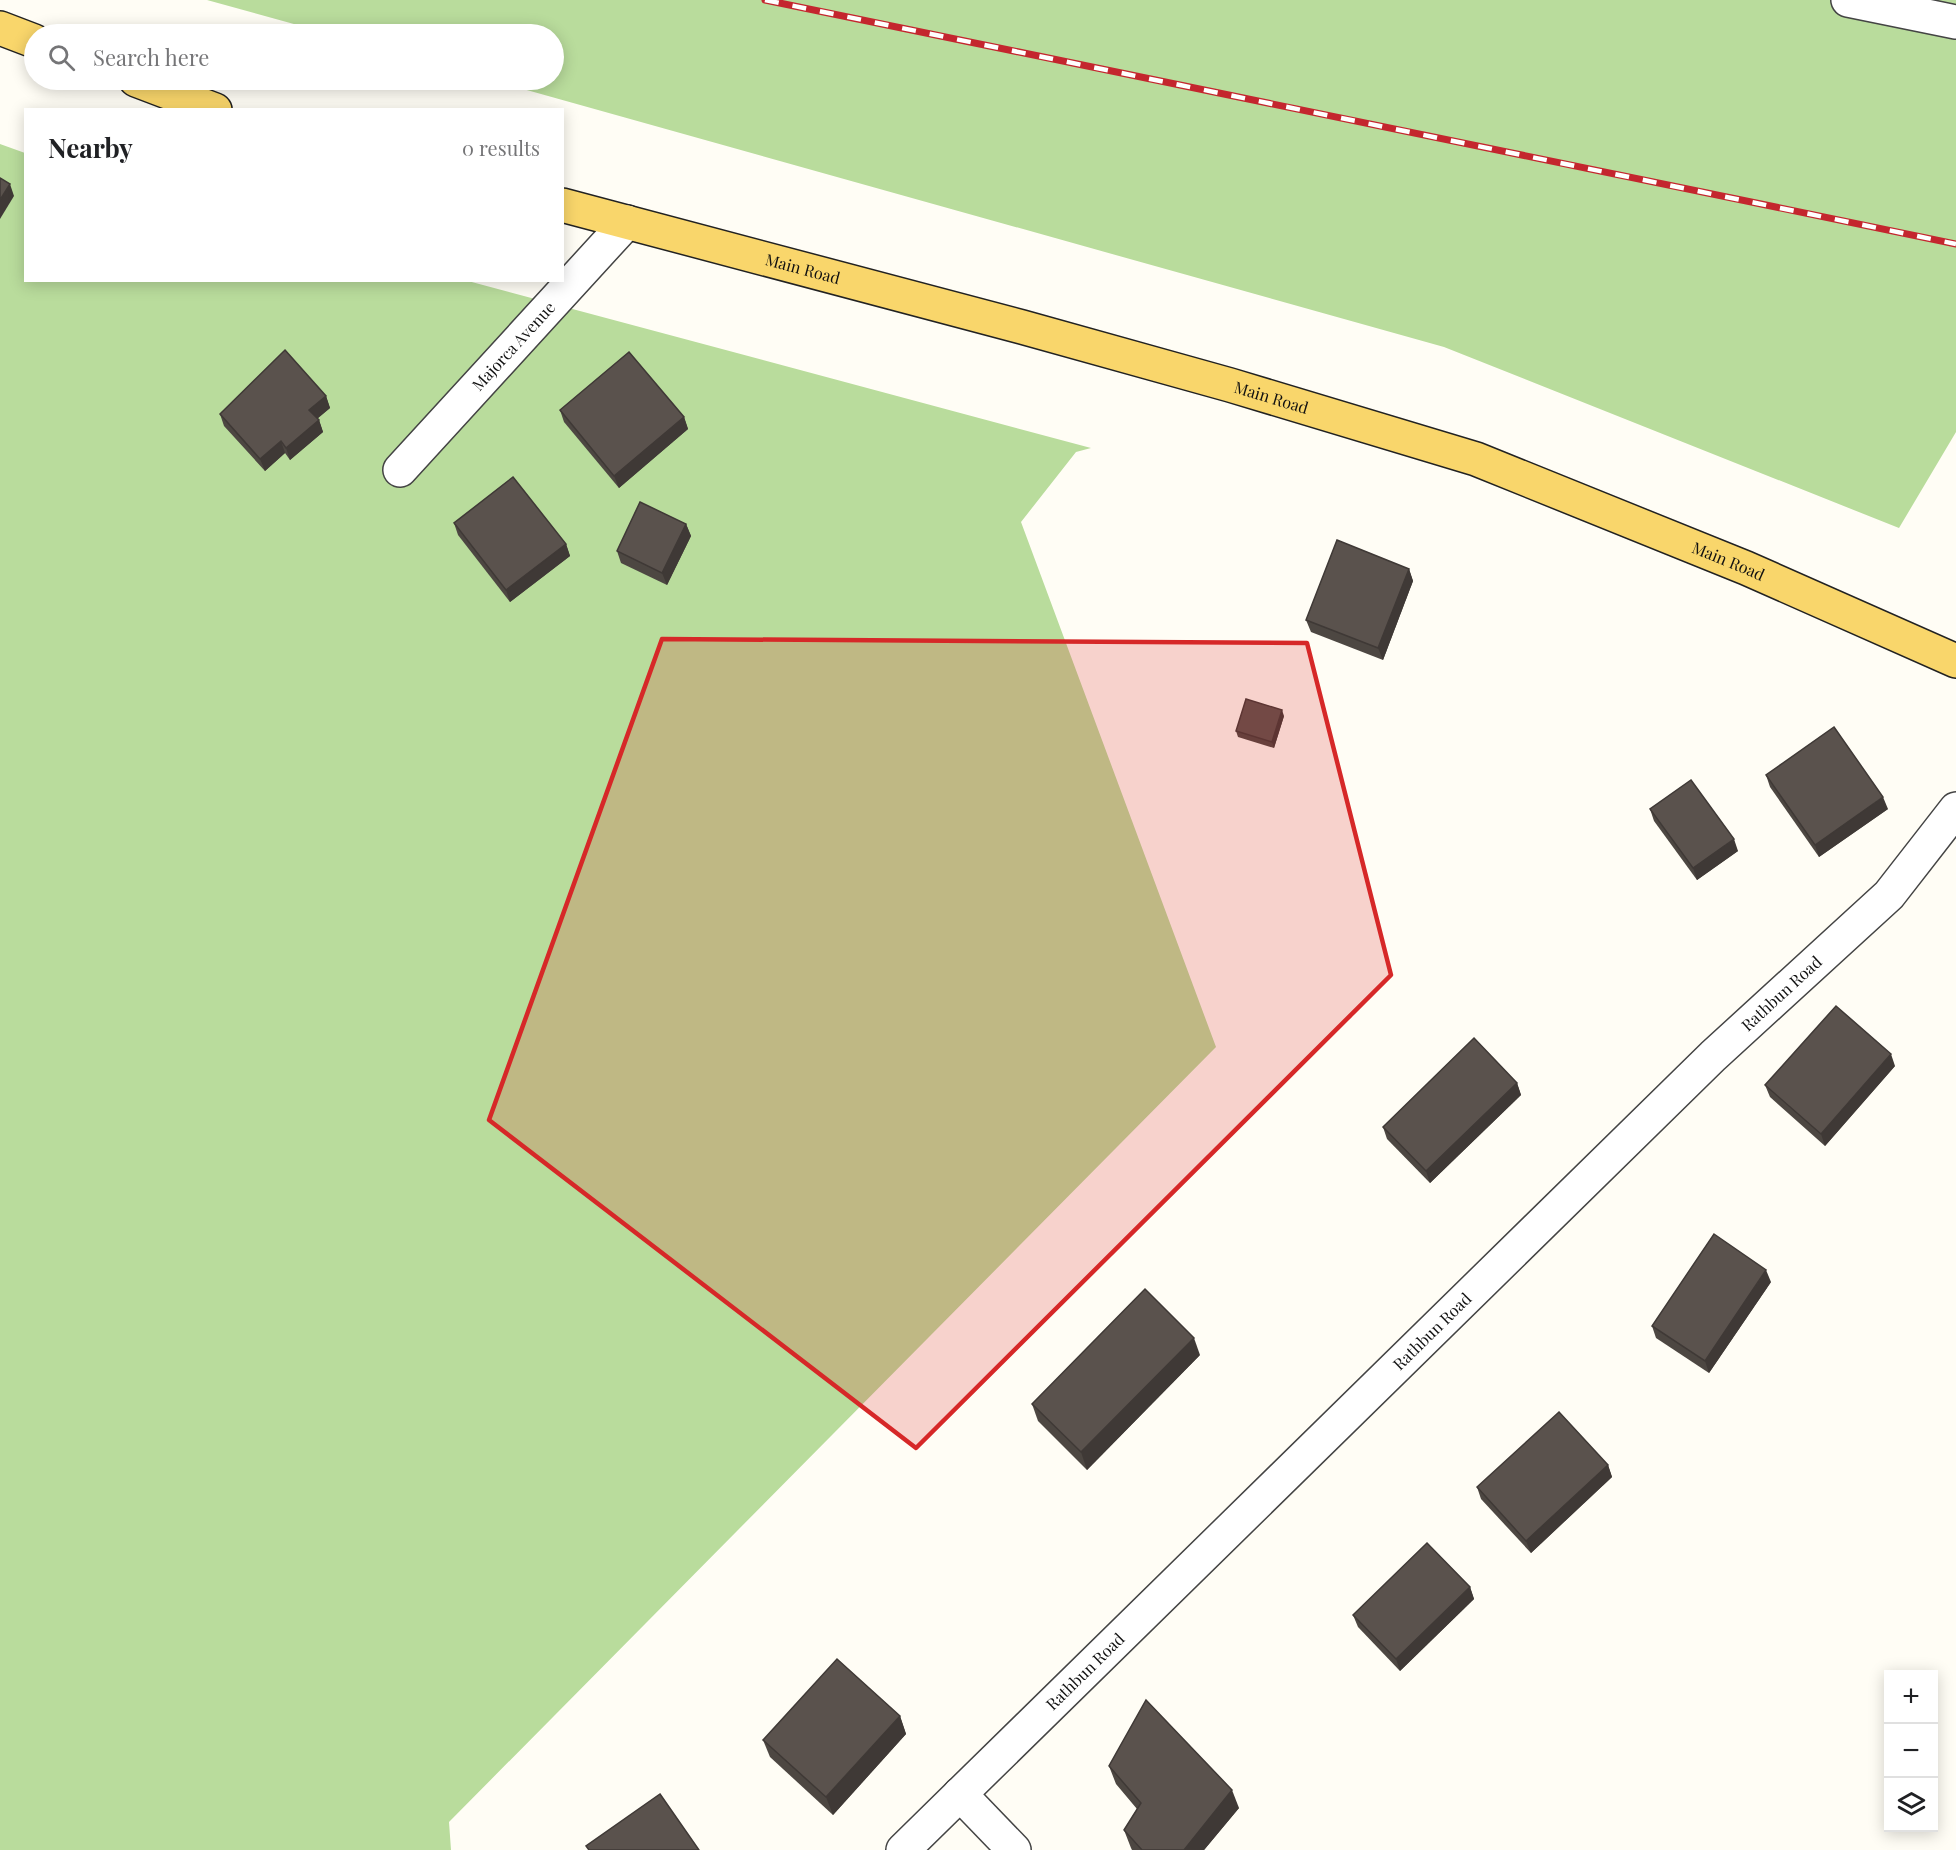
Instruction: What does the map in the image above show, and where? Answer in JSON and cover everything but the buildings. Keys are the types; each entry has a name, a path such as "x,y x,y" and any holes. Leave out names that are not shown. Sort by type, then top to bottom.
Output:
{"main road":[{"path":"0,28 24,37"},
{"path":"162,90 210,108"},
{"name":"Main Road","path":"564,206 1230,385 1476,459 1746,568 1956,661"}],"street":[{"path":"1848,0 1956,22"},
{"name":"Majorca Avenue","path":"400,470 627,222"},
{"name":"Rathbun Road","path":"903,1850 1713,1056 1889,895 1956,809"},
{"path":"960,1794 1014,1850"}],"highlighted area":[{"path":"662,639 1307,643 1391,975 916,1448 489,1120"}],"green space":[{"path":"207,0 1956,0 1956,432 1899,528 1444,347 527,90 564,90 564,24 294,24"},
{"path":"0,144 24,153 24,282 472,282 1091,448 1076,452 1021,522 1216,1047 449,1822 451,1850 0,1850"}],"railway":[{"path":"765,0 1956,244"}]}
